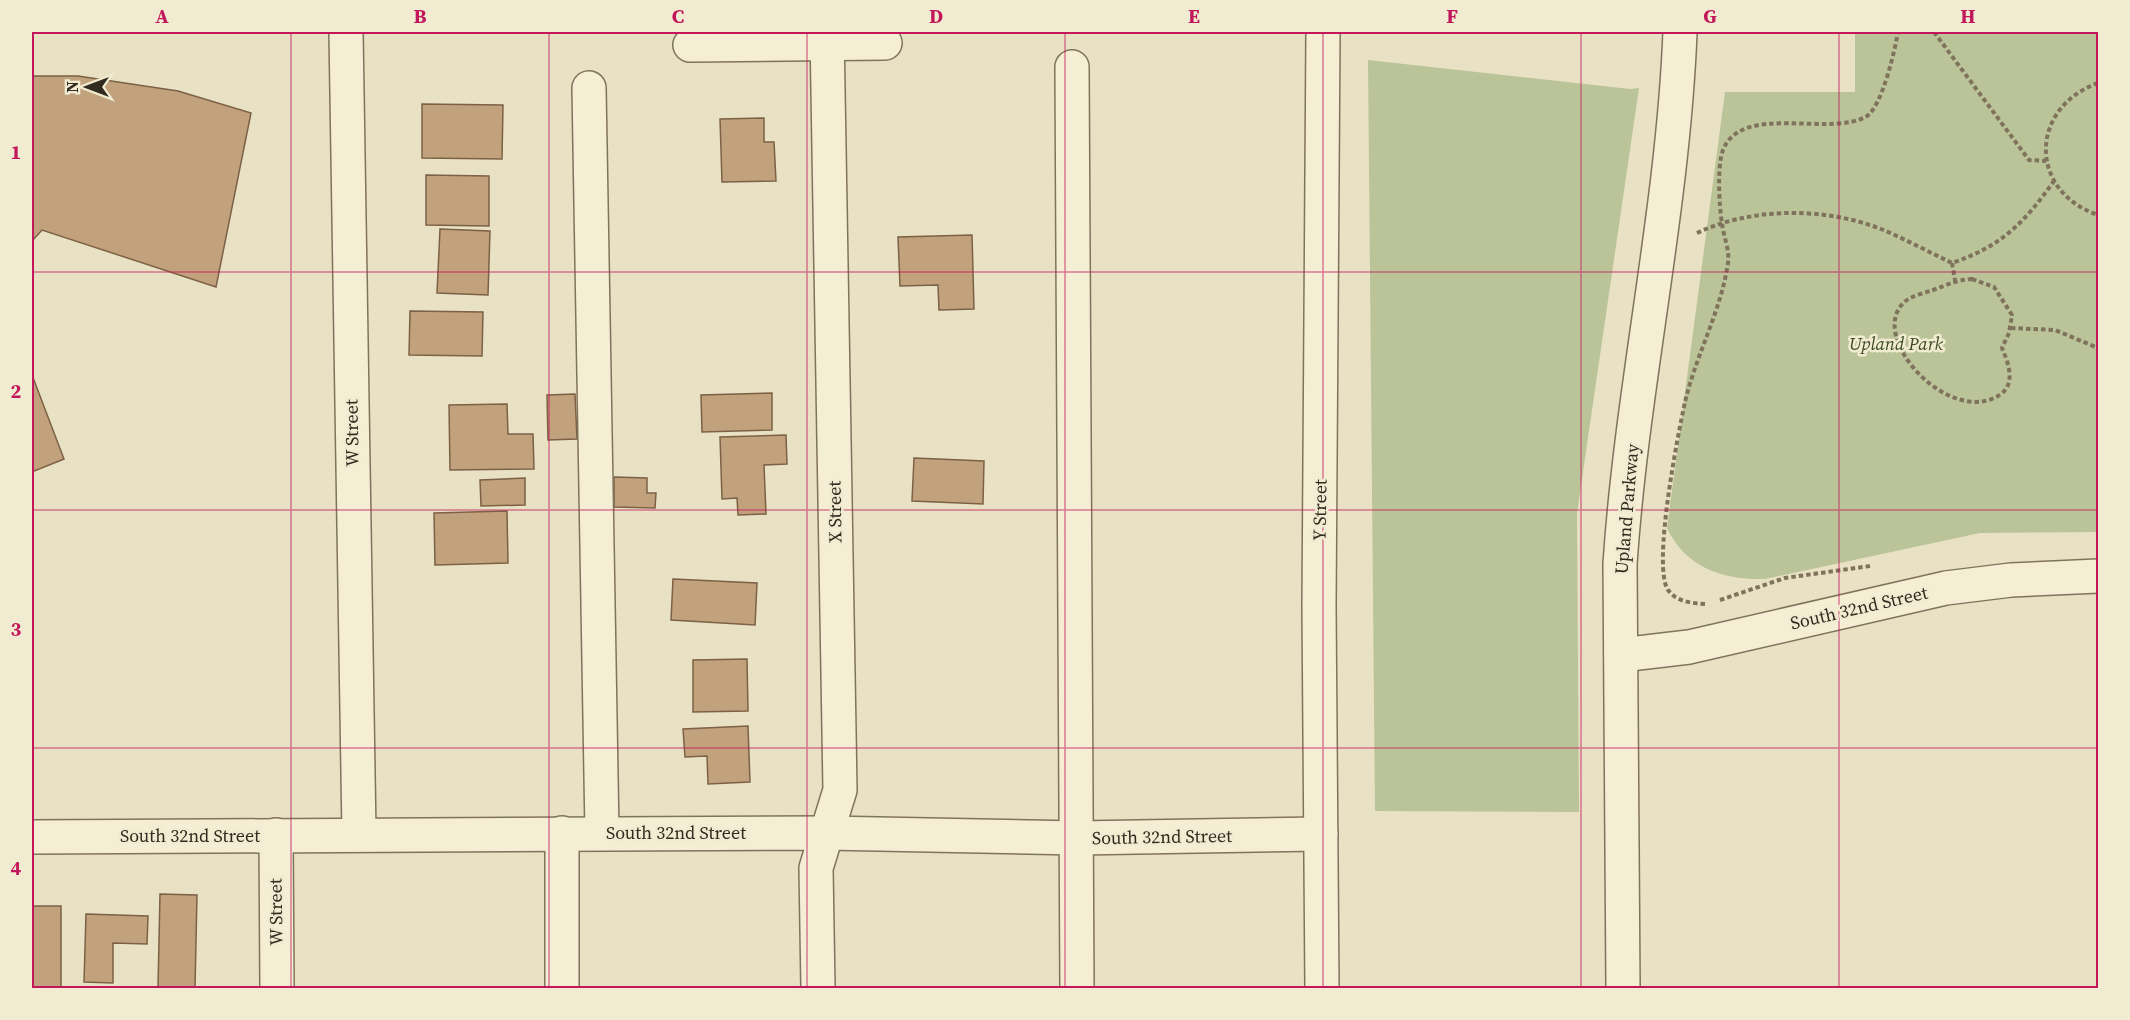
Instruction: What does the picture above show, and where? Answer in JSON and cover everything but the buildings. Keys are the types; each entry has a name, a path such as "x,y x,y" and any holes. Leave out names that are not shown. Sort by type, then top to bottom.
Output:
{"street":[{"name":"W Street","path":"346,32 359,834"},
{"name":"Y Street","path":"1323,32 1319,594 1323,988"},
{"name":"Upland Parkway","path":"1623,988 1620,564 1624,499 1661,233 1678,84 1680,32"},
{"path":"690,45 827,38 885,43"},
{"name":"X Street","path":"818,988 816,868 840,790 827,38"},
{"path":"1072,67 1078,838 1077,988"},
{"path":"589,88 602,833"},
{"name":"South 32nd Street","path":"1621,655 1689,647 1946,588 2011,580 2098,576"},
{"name":"South 32nd Street","path":"32,837 827,832 1078,838 1321,834"},
{"path":"562,833 562,988"},
{"name":"W Street","path":"276,835 277,988"}],"path":[{"path":"1877,565 1785,578 1706,604 1685,603 1669,591 1662,575 1662,548 1685,402 1719,302 1729,260 1721,221 1720,180 1723,150 1735,135 1750,126 1849,122 1868,115 1878,101 1895,49 1898,32"},
{"path":"1934,32 2029,160 2046,161"},
{"path":"2098,83 2081,89 2064,102 2052,120 2046,140 2046,161 2054,181 2066,198 2083,210 2098,215"},
{"path":"1661,233 1694,234 1721,221 1751,216 1794,214 1840,218 1881,229 1952,263 1982,253 2011,234 2054,181"},
{"path":"1952,263 1955,280"},
{"path":"1972,279 1994,287 2012,315 2011,328 2002,348 2010,374 2005,390 1990,401 1972,404 1937,389 1924,380 1899,349 1894,330 1896,314 1907,300 1955,280 1972,279"},
{"path":"2011,328 2055,330 2098,348"}],"green space":[{"name":"Upland Park","path":"1855,32 2098,32 2098,532 1980,533 1765,579 1721,574 1707,569 1684,553 1667,528 1725,92 1855,92"},
{"path":"1368,60 1630,89 1639,88 1577,513 1579,812 1375,811"}]}
